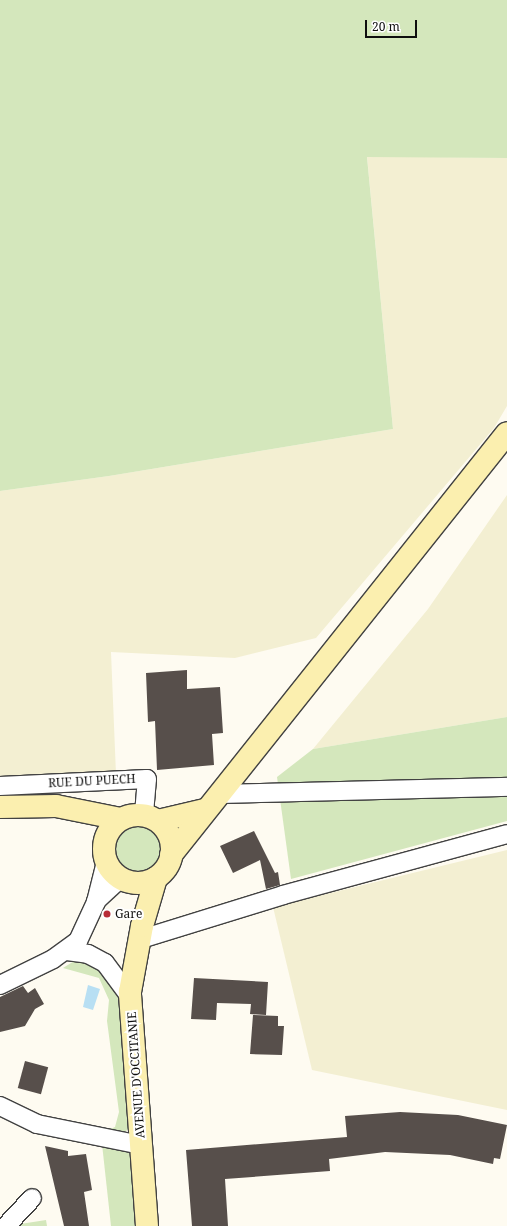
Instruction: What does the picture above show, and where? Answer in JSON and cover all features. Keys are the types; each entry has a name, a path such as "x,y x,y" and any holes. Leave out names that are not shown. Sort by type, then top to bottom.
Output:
{"street":[{"path":"96,902 128,881 156,878 166,868 171,855 204,810 422,544 507,433"},
{"name":"RUE DU PUECH","path":"0,786 147,779 151,818"},
{"path":"218,794 507,787"},
{"path":"0,807 56,806 83,813 121,819 151,818 204,810"},
{"path":"83,813 105,855 128,881"},
{"path":"151,818 169,836 171,855"},
{"path":"0,985 67,950 81,935 96,902 110,830 121,819"},
{"path":"140,933 507,834"},
{"name":"AVENUE D'OCCITANIE","path":"147,1226 140,1145 131,998 140,933 156,878"},
{"name":"AVENUE D'OCCITANIE","path":"128,881 140,933"},
{"path":"67,950 88,954 105,963 131,998"},
{"path":"0,1106 37,1124 140,1145"},
{"path":"6,1226 32,1198"}],"shaded area":[{"path":"367,156 507,158 507,406 494,428 316,638 235,658 111,652 116,774 0,781 0,491 109,476 393,429"},
{"path":"507,495 507,717 313,749 428,609"},
{"path":"507,850 507,1110 312,1070 273,907"}],"green space":[{"path":"0,0 507,0 507,158 367,157 393,429 109,476 0,491"},
{"path":"507,717 507,821 291,879 277,777 313,749"},
{"path":"138,821 149,823 158,829 164,838 166,849 164,860 158,869 149,875 138,877 127,875 118,869 112,860 110,849 112,838 118,829 127,823"},
{"path":"79,958 100,968 122,1001 130,1127 125,1132 106,1131 115,1127 119,1112 107,1021 109,1000 99,978 63,968"},
{"path":"102,1144 133,1150 139,1226 111,1226"},
{"path":"46,1220 47,1226 13,1226 14,1225"}],"water":[{"path":"88,985 100,989 93,1010 83,1007"}],"building":[{"path":"187,670 187,689 220,687 223,733 212,734 214,765 157,770 155,721 148,722 146,673"},
{"path":"254,831 275,873 278,872 280,885 266,889 260,860 233,873 220,846"},
{"path":"194,978 268,982 266,1015 250,1014 251,1004 217,1003 216,1020 191,1019"},
{"path":"23,986 28,993 35,988 44,1004 35,1009 25,1026 0,1032 0,997"},
{"path":"253,1015 278,1016 278,1026 284,1026 282,1055 250,1054"},
{"path":"25,1061 48,1067 41,1094 18,1088"},
{"path":"400,1112 458,1115 507,1125 500,1159 494,1158 493,1164 450,1155 385,1152 329,1159 330,1171 225,1179 228,1226 192,1226 186,1150 347,1137 345,1116"},
{"path":"45,1146 68,1151 68,1156 86,1154 92,1190 84,1192 89,1226 64,1226"}],"place":[{"name":"Gare","path":"107,914"}]}
